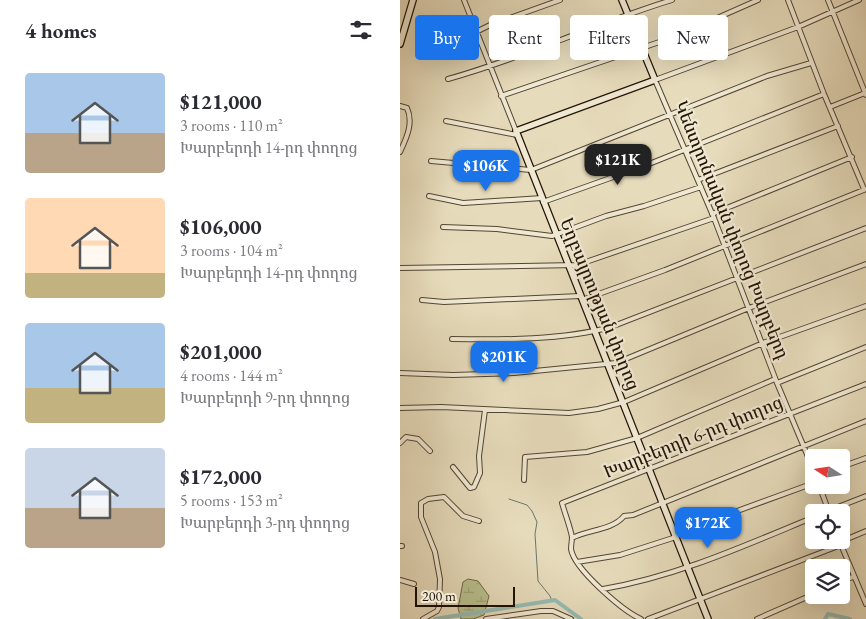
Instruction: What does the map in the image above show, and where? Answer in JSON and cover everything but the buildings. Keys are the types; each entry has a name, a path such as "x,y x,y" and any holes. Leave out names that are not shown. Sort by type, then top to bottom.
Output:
{"street":[{"path":"400,44 413,0"},
{"name":"Եղբայրության փողոց","path":"464,0 470,15"},
{"path":"479,30 560,0"},
{"name":"Կենտրոնական փողոց Խարբերդ","path":"622,0 627,14"},
{"path":"448,79 490,67 627,14 672,0"},
{"path":"648,46 674,37 758,0"},
{"path":"422,300 444,302 581,298 725,245 865,189 824,94 788,0"},
{"path":"828,0 866,94 830,107"},
{"path":"446,120 516,133 798,27 859,0"},
{"name":"Եղբայրության փողոց","path":"479,39 594,332 624,402 708,619"},
{"path":"502,96 606,60"},
{"name":"Կենտրոնական փողոց Խարբերդ","path":"646,60 701,186 763,343 776,381 805,449"},
{"path":"431,161 531,170 670,113 767,76 812,63"},
{"path":"429,196 463,203 542,200 685,149 824,94"},
{"path":"400,106 407,108 409,112 409,134 400,152"},
{"path":"698,180 838,126"},
{"path":"400,268 577,265 713,216 852,158"},
{"path":"443,227 497,229 556,235 606,216 644,206 701,186"},
{"path":"452,340 594,332 737,279 811,248 866,228"},
{"path":"400,373 479,374 616,363 749,308 866,264"},
{"path":"400,408 440,407 569,413 624,402 763,343 866,306"},
{"path":"524,480 525,457 587,452 637,438 776,381 866,347"},
{"name":"Խարբերդի 6-րդ փողոց","path":"572,538 562,503 866,384"},
{"path":"453,467 470,488 474,487 480,473 480,440 485,410"},
{"path":"641,619 619,606 604,589 587,576 576,562 571,549 572,538 620,521 624,516 633,515 866,421"},
{"path":"400,443 406,437 418,440 430,451"},
{"path":"850,464 866,458"},
{"path":"576,562 620,555 805,486"},
{"path":"847,504 866,496"},
{"path":"424,619 428,614 436,611 439,606 440,579 435,552 421,517 420,505 428,499 444,497 463,516 479,521"},
{"path":"604,589 623,586 687,567 805,521"},
{"path":"850,538 866,531"},
{"path":"648,619 823,549"},
{"path":"843,549 866,604"},
{"path":"400,580 414,584"},
{"path":"756,619 805,598"},
{"path":"486,619 529,612 553,611 571,619"},
{"path":"529,612 530,619"}],"green space":[{"path":"468,579 478,581 489,596 484,615 473,619 461,619 458,608 463,582"}],"waterway":[{"path":"509,499 527,505 537,522 535,534 538,581 552,601"},
{"path":"435,619 555,600 581,619"},
{"path":"825,619 828,614 850,619"}]}
